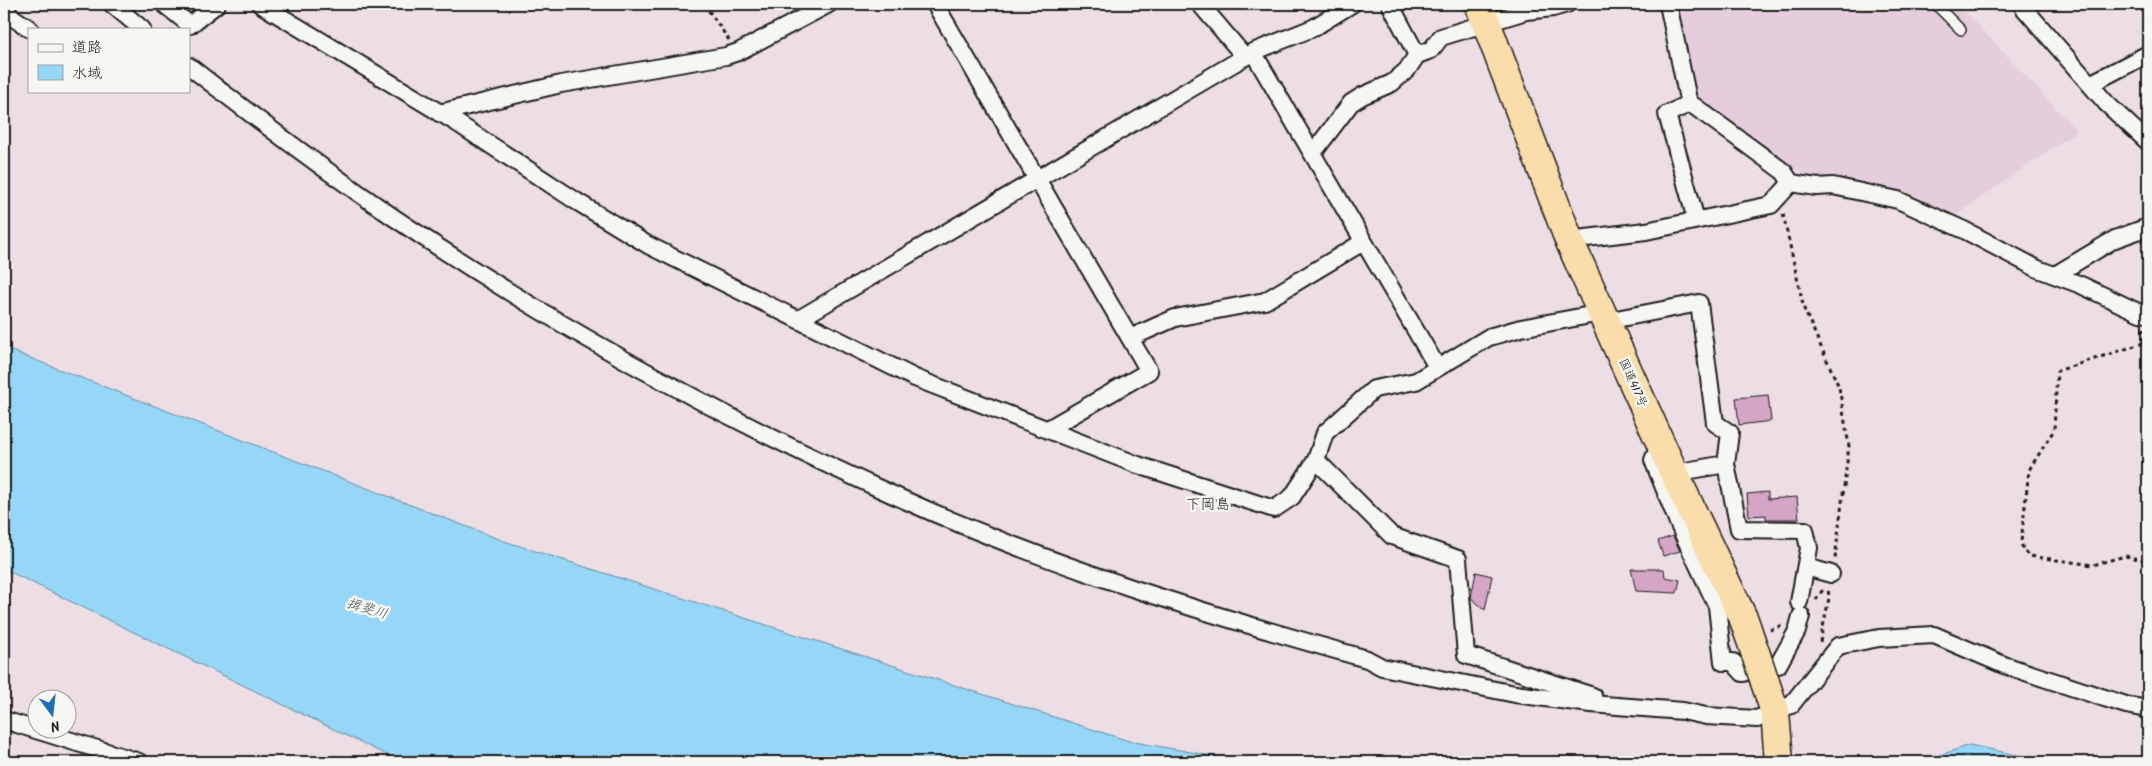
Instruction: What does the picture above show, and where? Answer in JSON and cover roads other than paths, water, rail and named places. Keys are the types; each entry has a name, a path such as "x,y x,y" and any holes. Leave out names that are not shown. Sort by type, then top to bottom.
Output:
{"highway":[{"name":"国道417号","path":"1482,13 1569,240 1674,473 1725,577 1753,646 1775,712 1778,754"}],"street":[{"path":"8,4 6,13 28,28"},
{"path":"112,4 141,28"},
{"path":"164,4 190,25 217,4"},
{"path":"260,4 648,244 915,378 1138,465 1274,509 1292,497 1316,460 1325,433 1374,389 1416,381 1489,337 1521,328 1699,303 1715,423 1730,433 1726,464 1739,529 1804,530 1809,548 1797,631 1778,665 1743,672 1733,662 1723,662 1717,606 1675,517 1653,460 1660,442"},
{"path":"439,113 561,84 726,56 738,52 829,4"},
{"path":"935,4 1149,370 1048,429"},
{"path":"1200,4 1249,55 1313,154 1437,368"},
{"path":"799,319 1249,55 1313,28 1352,4"},
{"path":"1390,4 1417,55"},
{"path":"1313,154 1351,103 1392,83 1407,70 1417,55 1431,50 1441,37 1482,13 1526,11 1553,8 1567,4"},
{"path":"1668,4 1689,104"},
{"path":"2023,4 2023,7 2107,104 2148,142"},
{"path":"2090,84 2148,54"},
{"path":"190,67 305,155 392,216 485,277 655,377 739,422 903,500 996,538 1178,603 1268,632 1367,659 1382,667 1515,694 1591,704 1622,705 1647,709 1683,711 1706,716 1757,719 1791,704 1838,646 1879,638 1934,635 2004,665 2126,705 2148,709"},
{"path":"1696,220 1667,114 1689,104 1784,172 1791,183 1817,187 1833,186 1898,200 1964,230 2038,269 2144,313"},
{"path":"1569,240 1646,231 1771,205 1791,183"},
{"path":"2055,275 2115,239 2148,226"},
{"path":"1130,338 1175,318 1264,301 1363,242"},
{"path":"1316,460 1392,536 1458,559 1466,655 1622,705"},
{"path":"1674,473 1726,464"},
{"path":"1806,567 1831,574"},
{"path":"4,720 139,762"}],"lane":[{"path":"1935,4 1961,30"}],"water":[{"name":"揖斐川","path":"4,348 504,541 1129,741 1247,762 401,762 4,569"},
{"path":"1970,745 2049,762 1919,762"}],"waterway":[{"path":"185,4 201,14"}],"district":[{"name":"下岡島","path":"1208,505"}]}
